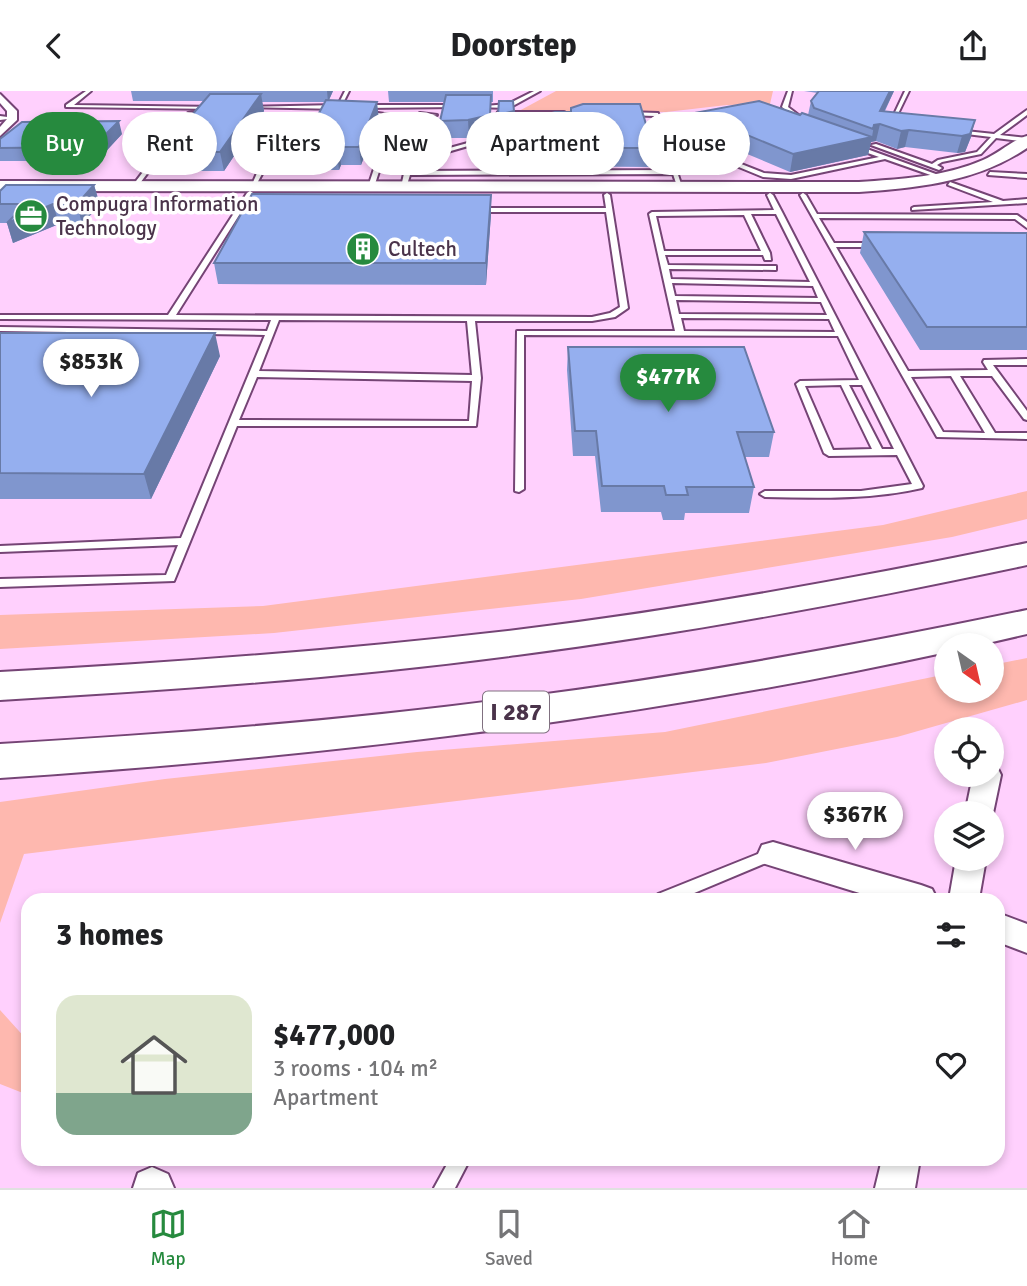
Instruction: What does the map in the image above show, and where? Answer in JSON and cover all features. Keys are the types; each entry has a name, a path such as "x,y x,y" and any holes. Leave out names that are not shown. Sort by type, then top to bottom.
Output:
{"highway":[{"path":"0,686 249,669 488,646 765,606 909,580 1027,554"},
{"name":"I 287","path":"0,761 89,756 316,735 620,698 833,663 1027,622"}],"main road":[{"path":"0,186 135,185 252,194 371,187 405,180 677,179 796,187 888,185 945,175 991,163 1027,140"},
{"path":"945,175 990,174 1027,158"},
{"path":"0,192 252,194 608,202 770,195 796,187"}],"street":[{"path":"0,133 8,127 12,118 12,111 1,99"},
{"path":"773,854 901,893"},
{"path":"965,893 969,871"},
{"path":"1005,930 1027,939"},
{"path":"895,1188 900,1166"}],"lane":[{"path":"89,91 68,106 228,107"},
{"path":"340,107 347,91"},
{"path":"242,107 503,107 536,91"},
{"path":"790,91 785,107 810,124"},
{"path":"905,125 891,124 906,91"},
{"path":"945,175 940,161 974,155 982,150 986,141 999,135 1027,112"},
{"path":"452,114 460,114"},
{"path":"624,114 656,114 677,179"},
{"path":"0,118 12,118"},
{"path":"791,123 802,127"},
{"path":"945,129 1027,140"},
{"path":"856,139 945,175 1002,203"},
{"path":"849,145 945,175"},
{"path":"796,187 884,158"},
{"path":"750,170 796,187 940,435 1027,436"},
{"path":"990,174 1027,176"},
{"path":"135,185 143,175"},
{"path":"371,187 375,175"},
{"path":"405,180 406,175"},
{"path":"171,317 252,194"},
{"path":"765,494 866,493 897,491 918,486 770,195"},
{"path":"0,317 471,321 592,319 612,315 624,308 608,202 473,209"},
{"path":"813,214 1026,202"},
{"path":"680,333 652,214 779,212"},
{"path":"747,213 780,283"},
{"path":"813,214 1017,217 1027,226"},
{"path":"831,245 892,245"},
{"path":"661,253 766,253"},
{"path":"664,267 773,268"},
{"path":"668,281 815,284"},
{"path":"672,298 823,300"},
{"path":"676,316 832,317"},
{"path":"0,583 170,578 236,423 276,319"},
{"path":"236,423 473,424 477,378 471,321"},
{"path":"0,329 271,333"},
{"path":"519,489 520,333 840,334"},
{"path":"1027,362 987,362 1027,417"},
{"path":"954,373 992,436"},
{"path":"905,374 994,373"},
{"path":"255,374 477,378"},
{"path":"865,382 800,384 829,453 900,452"},
{"path":"844,383 878,452"},
{"path":"0,549 186,541"},
{"path":"679,893 773,854"},
{"path":"444,1188 456,1166"}],"shaded area":[{"path":"556,91 773,91 770,104 727,105 666,112 519,111"},
{"path":"1027,491 1027,519 952,537 581,599 274,633 0,649 0,615 263,606 883,525"},
{"path":"1027,658 1027,700 967,717 934,717 934,726 897,737 766,763 24,854 0,923 0,802 165,779 417,752 665,732 934,677 934,703 1004,703 1004,663"},
{"path":"0,1010 21,1033 21,1092 0,1084"}],"building":[{"path":"819,91 890,91 880,111 975,120 970,134 962,136 901,131 880,124 874,125 873,129 814,108 811,101"},
{"path":"210,94 261,94 248,112 231,112 231,136 220,152 217,152 217,112 194,112"},
{"path":"446,95 491,95 490,112 466,112 466,120 452,121 452,112 442,112"},
{"path":"326,100 377,102 373,112 359,112 359,147 345,147 345,112 320,112"},
{"path":"499,101 513,101 514,111 498,112"},
{"path":"759,101 872,137 793,154 750,136 750,112 699,112"},
{"path":"583,104 640,104 642,112 638,112 638,148 624,148 624,112 571,112 571,108"},
{"path":"108,121 119,121 108,132"},
{"path":"21,123 21,148 0,148 0,139"},
{"path":"6,185 94,185 77,204 53,204 7,223 26,204 0,204 0,191"},
{"name":"Cultech","path":"252,194 491,195 486,263 214,263"},
{"path":"864,232 1027,233 1027,327 927,327"},
{"path":"0,333 215,333 144,474 0,473"},
{"path":"568,347 744,347 774,432 737,432 754,487 686,487 688,495 666,495 664,486 602,486 596,431 575,431"}],"place":[{"name":"Compugra Information Technology","path":"31,216"},
{"name":"Cultech","path":"363,249"}]}
